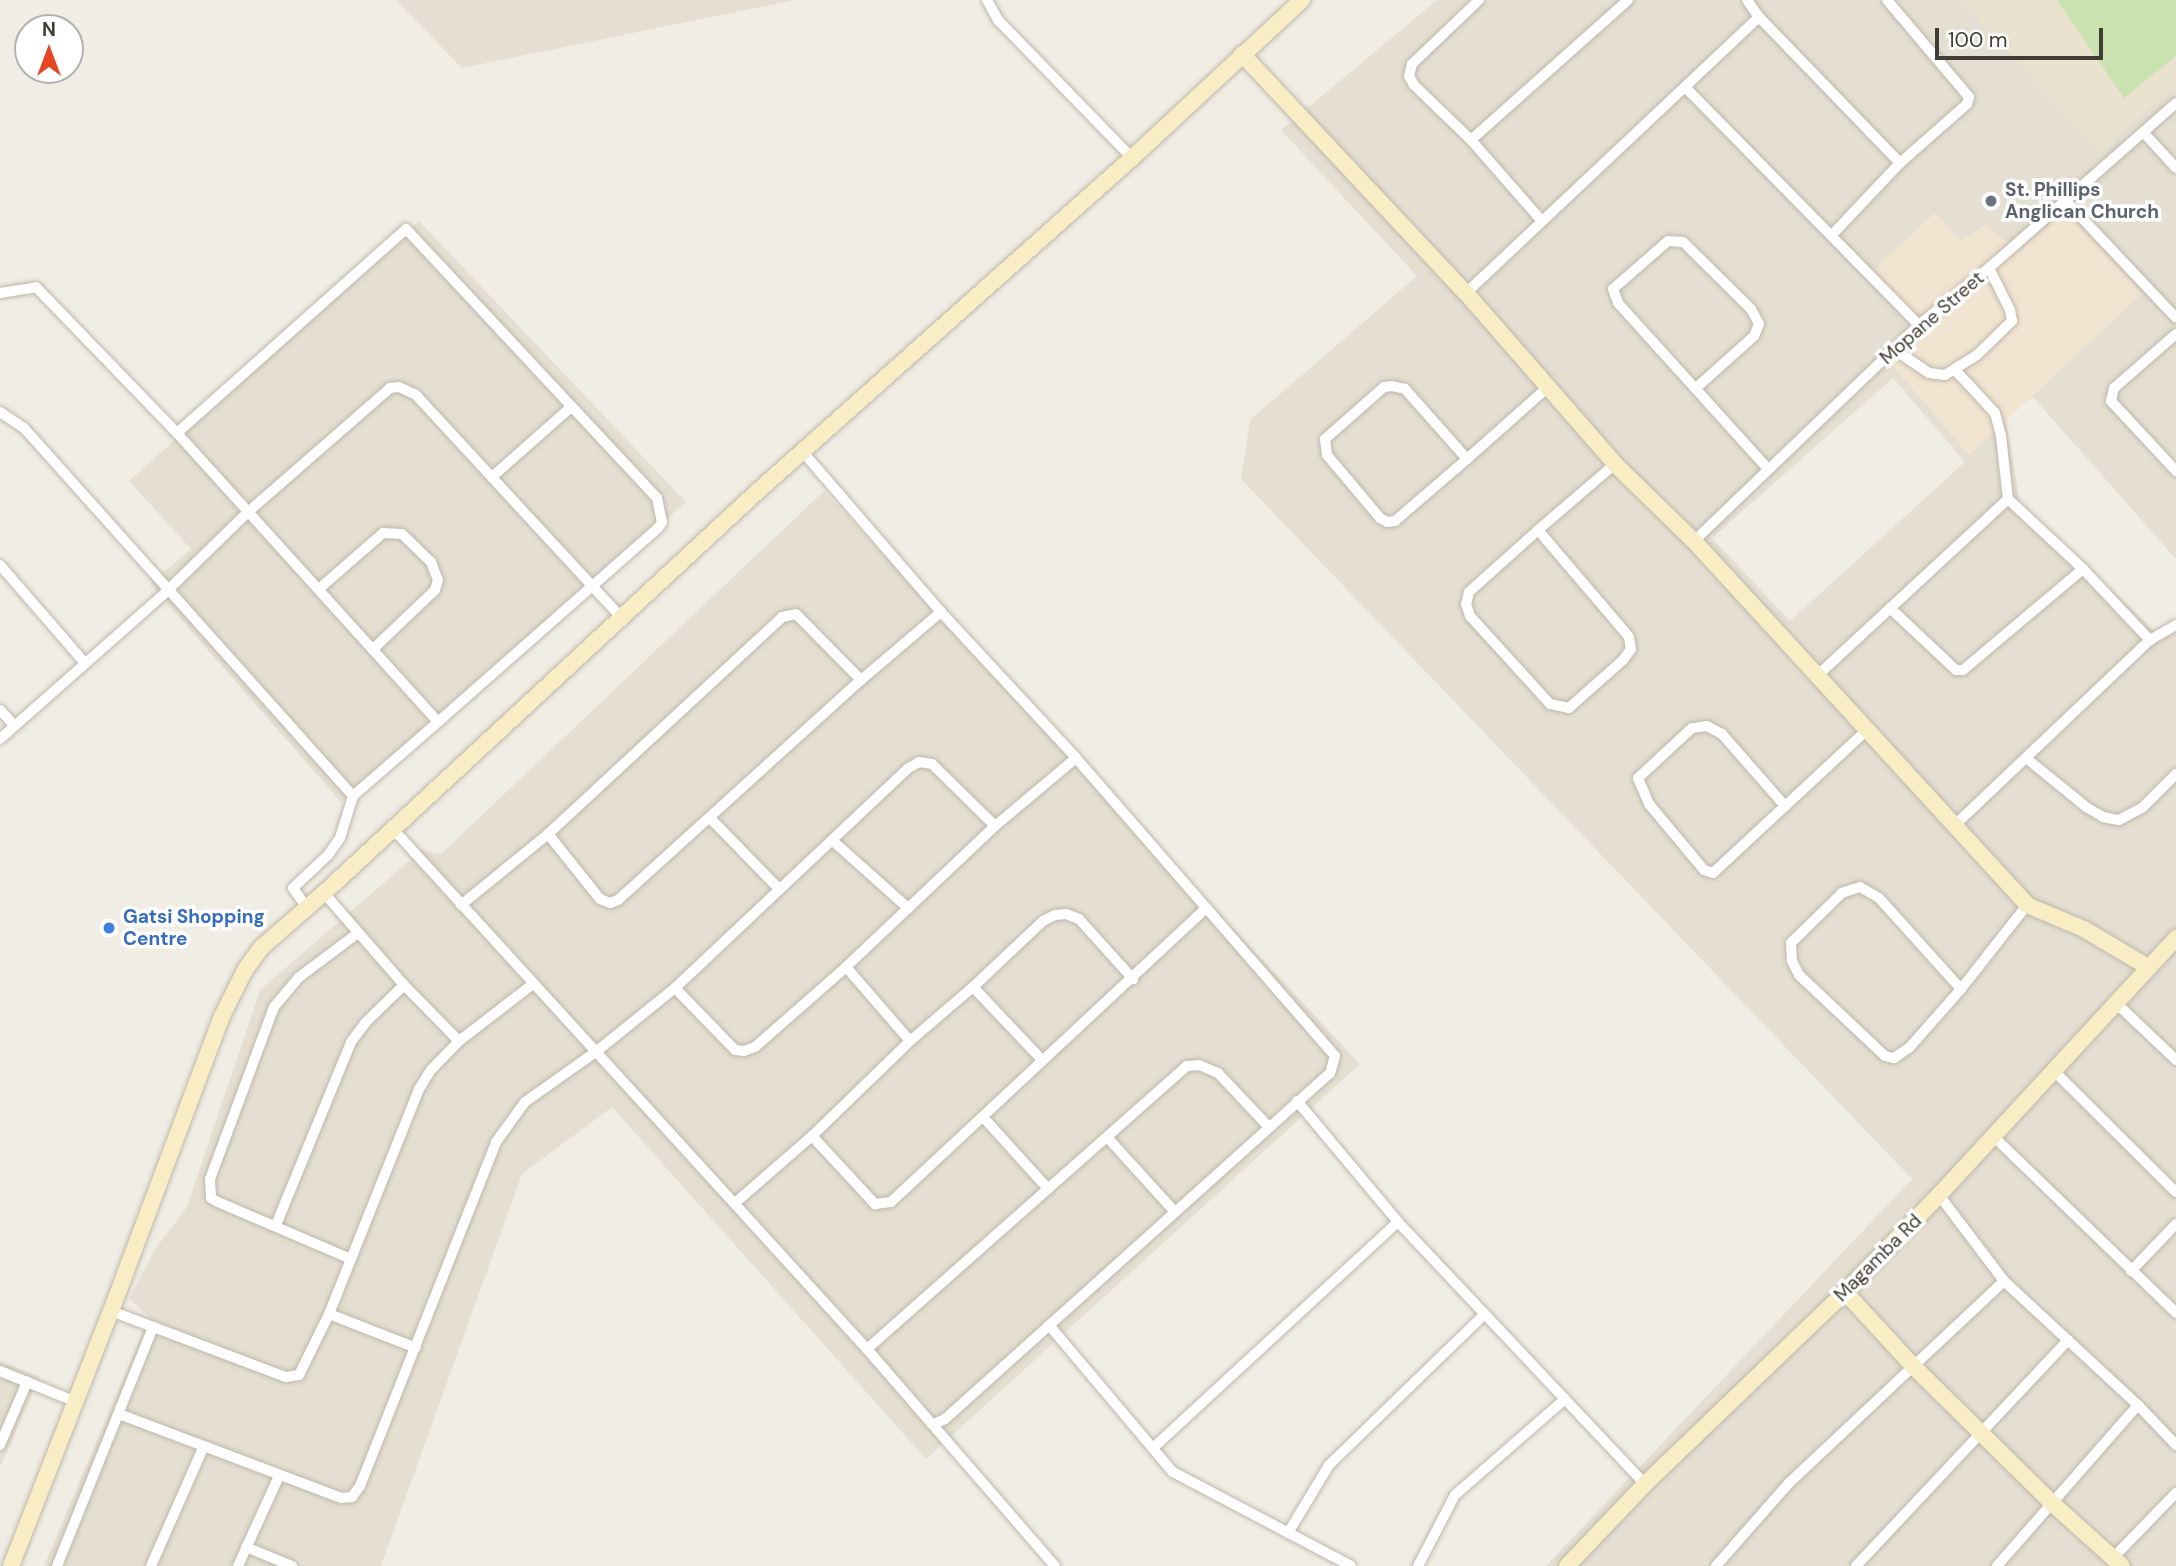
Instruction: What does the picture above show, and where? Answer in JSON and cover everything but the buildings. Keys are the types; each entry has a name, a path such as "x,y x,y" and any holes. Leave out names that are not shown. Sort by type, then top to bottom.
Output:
{"street":[{"path":"987,0 998,20 1132,158"},
{"path":"11,1566 222,1016 245,970 262,947 802,452 1132,158 1302,0"},
{"path":"1479,0 1412,64 1409,76 1413,85 1471,140 1541,220"},
{"path":"1471,140 1615,4 1628,0"},
{"path":"1746,0 1759,17 1900,163"},
{"path":"1832,235 1900,163 1967,104 1969,97 1887,0"},
{"path":"1466,293 1759,17"},
{"path":"1242,54 1466,293 1615,464 1694,541 1866,731 1956,824 2027,905 2084,929 2148,967"},
{"path":"1685,87 1919,325"},
{"name":"Mopane Street","path":"1694,541 1767,468 1919,325 1989,268 2064,199 2176,103"},
{"path":"2144,132 2176,168"},
{"path":"2064,199 2176,318"},
{"path":"177,433 406,229 570,408 657,498 662,513 658,528 353,796 340,838 328,855 293,888 307,908"},
{"path":"1696,388 1754,336 1759,324 1751,309 1693,250 1683,242 1668,241 1613,289 1618,303 1630,320 1696,388 1767,468"},
{"path":"1895,349 1929,373 1945,375 1956,371 2012,321 2010,310 1989,268"},
{"path":"0,293 36,287 177,433 320,588 438,722"},
{"path":"2176,334 2113,388 2111,401 2176,471"},
{"path":"1956,371 1995,413 2001,436 2008,499 2083,569 2150,640"},
{"path":"1467,459 1405,388 1392,386 1384,387 1325,439 1327,455 1387,522 1395,521 1467,459 1548,387"},
{"path":"0,739 167,591 248,512 390,388 399,387 416,395 621,617"},
{"path":"492,477 570,408"},
{"path":"0,412 24,428 353,796"},
{"path":"802,452 941,612 1076,758 1335,1056 1330,1073 945,1419 934,1424"},
{"path":"1538,530 1629,637 1631,649 1623,660 1569,708 1550,704 1470,616 1466,604 1469,593 1538,530 1615,464"},
{"path":"1818,675 2008,499"},
{"path":"320,588 383,533 402,534 431,562 438,580 435,590 373,649"},
{"path":"0,565 84,662"},
{"path":"1890,608 1956,670 1963,670 2083,569"},
{"path":"548,834 600,899 610,903 618,900 860,680 941,612"},
{"path":"461,905 548,834 782,617 796,614 860,680"},
{"path":"1956,824 2150,640 2176,625"},
{"path":"0,710 14,725"},
{"path":"1785,806 1722,734 1707,726 1692,728 1638,778 1649,804 1704,870 1713,873 1866,731"},
{"path":"675,988 735,1050 744,1051 755,1047 846,967 995,826 1076,758"},
{"path":"2026,758 2086,807 2103,817 2119,820 2143,807 2176,774"},
{"path":"119,1414 279,1476 341,1498 352,1497 360,1486 416,1348 496,1142 526,1102 597,1051 675,988 779,889 833,842 907,769 919,762 932,764 995,826"},
{"path":"710,819 779,889"},
{"path":"393,829 867,1349 1055,1566"},
{"path":"833,842 908,908"},
{"path":"1961,989 1879,898 1860,887 1842,893 1791,943 1793,961 1799,975 1885,1056 1894,1058 1909,1048 1961,989 2027,905"},
{"path":"324,893 404,985 460,1041"},
{"path":"811,1136 875,1204 891,1202 1205,909"},
{"path":"735,1203 1043,921 1055,915 1066,914 1079,919 1133,979"},
{"path":"351,1259 211,1198 210,1179 274,1007 298,978 358,933"},
{"name":"Magamba Rd","path":"1568,1566 1645,1484 1845,1292 1939,1195 2176,938"},
{"path":"846,967 910,1041"},
{"path":"111,1311 286,1377 295,1377 304,1370 329,1314 419,1089 431,1070 460,1041 533,984"},
{"path":"276,1225 351,1042 366,1022 404,985"},
{"path":"973,987 1042,1060"},
{"path":"2116,1003 2176,1060"},
{"path":"867,1349 1186,1066 1199,1065 1218,1073 1268,1126"},
{"path":"2054,1071 2176,1192"},
{"path":"1297,1101 1398,1222 1645,1484"},
{"path":"983,1117 1048,1189"},
{"path":"1993,1136 2176,1313"},
{"path":"1107,1137 1175,1212"},
{"path":"1939,1195 2004,1281 2138,1405 2176,1445"},
{"path":"1153,1448 1398,1222"},
{"path":"2132,1271 2176,1224"},
{"path":"1716,1566 1789,1483 2004,1281"},
{"path":"1845,1292 1913,1366 2054,1505 2118,1562 2176,1493"},
{"path":"329,1314 416,1348"},
{"path":"1288,1533 1329,1465 1485,1314"},
{"path":"1049,1325 1173,1472 1351,1566"},
{"path":"57,1566 153,1327"},
{"path":"1856,1566 2068,1340"},
{"path":"0,1371 76,1402"},
{"path":"0,1445 27,1382"},
{"path":"1418,1566 1455,1495 1565,1399"},
{"path":"1997,1566 2054,1505 2138,1405"},
{"path":"150,1566 203,1448"},
{"path":"238,1566 279,1476"},
{"path":"246,1547 292,1566"}],"shaded area":[{"path":"396,0 795,0 462,68"},
{"path":"1437,0 1969,0 2176,62 2176,559 2033,397 2003,407 2020,503 2160,636 2176,629 2176,1566 1546,1566 1912,1179 1241,479 1250,420 1417,276 1281,130","holes":["1893,378 1965,462 1790,621 1712,538"]},
{"path":"1962,0 2176,0 2176,84 2100,153"},
{"path":"2065,211 2142,294 1969,455 1893,366 1931,330 1873,270 1935,213 1960,240 1987,224 2018,253"},
{"path":"419,221 686,502 341,802 150,584 191,549 129,481"},
{"path":"824,491 1360,1064 926,1459 612,1107 522,1174 381,1566 44,1566 149,1317 129,1298 156,1248 187,1207 260,990 422,850 441,854"},
{"path":"0,1361 40,1377 0,1467"}],"green space":[{"path":"2057,0 2176,0 2176,56 2124,98"}],"place":[{"name":"St. Phillips Anglican Church","path":"1991,201"},
{"name":"Gatsi Shopping Centre","path":"109,928"}]}
